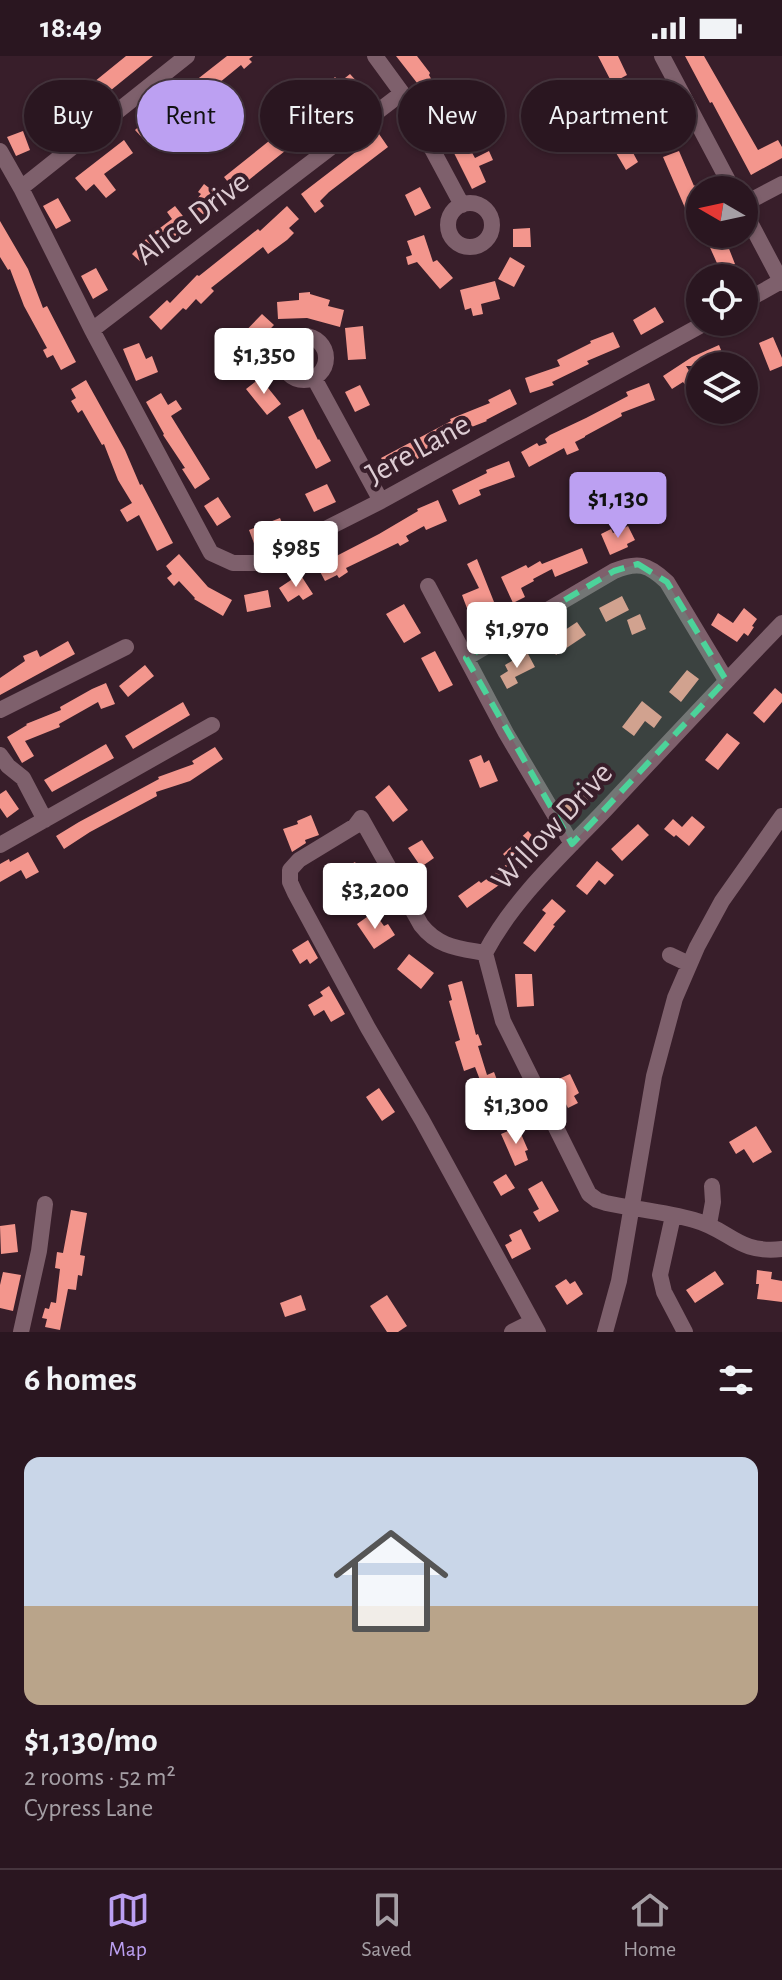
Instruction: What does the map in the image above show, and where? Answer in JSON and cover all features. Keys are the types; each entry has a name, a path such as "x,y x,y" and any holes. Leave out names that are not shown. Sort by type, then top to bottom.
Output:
{"street":[{"path":"21,188 187,56"},
{"path":"375,56 398,88"},
{"path":"662,56 726,176"},
{"name":"Alice Drive","path":"92,330 398,96"},
{"name":"Jere Lane","path":"0,151 211,553 233,563 258,563 381,501 686,334"},
{"path":"434,152 462,205"},
{"path":"758,197 782,184"},
{"path":"758,238 781,282 758,294"},
{"path":"314,378 381,501"},
{"path":"466,658 614,571 638,564 654,570 667,582 726,680"},
{"path":"428,586 506,733 572,844"},
{"name":"Willow Drive","path":"485,953 503,921 527,892 782,623"},
{"path":"0,710 126,647"},
{"path":"0,845 212,725"},
{"path":"0,755 23,778 45,820"},
{"path":"512,1332 535,1327 368,1028 295,893 289,876 294,864 355,826 361,818 431,938 442,944 485,953 503,1021 589,1194 597,1200 709,1224 752,1249 782,1249"},
{"path":"605,1332 619,1281 659,1056 675,998 722,901 780,821"},
{"path":"670,955 689,964"},
{"path":"709,1224 712,1186"},
{"path":"21,1332 39,1251 45,1204"},
{"path":"673,1216 660,1275 664,1292 685,1332"}],"highlighted area":[{"path":"638,564 667,582 726,680 572,844 466,658 614,571"}],"building":[{"path":"126,56 153,56 121,82 96,80"},
{"path":"227,56 253,56 249,59 252,62 244,69 241,65 223,80 196,80"},
{"path":"396,56 417,56 432,80 415,80"},
{"path":"598,56 618,56 627,75 610,80"},
{"path":"685,56 704,56 758,150 778,140 782,158 751,175"},
{"path":"23,131 25,152 16,156 7,137"},
{"path":"124,140 133,153 104,174 116,190 106,198 94,184 86,191 75,178 109,152 121,152"},
{"path":"260,148 260,152 284,152 235,191 224,177"},
{"path":"356,152 381,152 329,192 320,201 324,206 315,213 301,194"},
{"path":"472,152 475,158 489,152 493,160 479,166 486,182 472,189 454,153"},
{"path":"616,152 633,152 638,162 626,170"},
{"path":"679,152 690,176 686,176 686,210 663,157"},
{"path":"204,184 221,197 205,216 192,205"},
{"path":"420,187 431,208 415,216 405,195"},
{"path":"58,198 71,221 56,229 43,206"},
{"path":"175,206 190,225 171,240 169,238 144,265 132,254 172,219 167,212"},
{"path":"287,206 299,219 289,228 294,233 287,240 268,254 263,247 211,288 214,291 201,304 196,299 161,330 149,317 167,300 170,303 197,275 258,229 260,231"},
{"path":"0,221 28,269 43,308 47,306 76,362 61,370 53,355 47,358 43,350 47,348 24,306 10,269 0,257"},
{"path":"530,228 531,247 513,247 513,229"},
{"path":"424,235 433,262 437,260 453,278 440,289 417,262 408,265 406,257 412,255 407,241"},
{"path":"710,248 729,248 735,264 717,264"},
{"path":"510,257 525,266 514,287 498,279"},
{"path":"96,268 108,290 93,299 81,276"},
{"path":"495,281 500,299 481,304 483,314 473,316 471,308 465,310 460,290"},
{"path":"310,292 330,300 328,306 344,310 340,327 307,318 278,319 277,302 299,300 299,293"},
{"path":"655,307 664,322 641,335 633,320"},
{"path":"262,314 274,325 250,350 238,339"},
{"path":"363,326 366,359 348,360 345,328"},
{"path":"613,332 620,347 587,361 589,364 552,382 554,385 530,393 525,378 560,366 557,360"},
{"path":"773,337 782,366 770,371 759,343"},
{"path":"139,343 146,359 152,356 158,372 136,381 123,349"},
{"path":"719,345 722,352 703,352"},
{"path":"686,361 686,386 683,382 672,389 663,376"},
{"path":"260,378 281,404 267,415 246,389"},
{"path":"86,380 173,543 157,551 139,515 127,522 120,510 132,503 118,480 104,444 82,410 78,413 71,401 76,398 71,389"},
{"path":"649,383 655,400 621,413 622,416 575,442 579,450 567,455 564,448 529,467 521,452 537,443 539,446 547,443 545,439 550,435 628,396 626,392"},
{"path":"360,385 370,405 355,412 345,392"},
{"path":"510,389 517,404 487,421 443,438 445,443 391,474 381,458 450,419 490,403 488,400"},
{"path":"161,393 168,405 176,400 182,409 171,416 210,479 195,489 146,402"},
{"path":"303,409 331,461 316,469 288,417"},
{"path":"509,461 515,477 479,490 481,495 459,505 452,490 487,473 486,470"},
{"path":"327,484 336,502 314,512 305,494"},
{"path":"594,492 603,510 589,518 579,500"},
{"path":"218,497 231,517 217,526 204,506"},
{"path":"438,500 447,521 426,530 424,526 406,536 409,541 400,546 398,543 346,568 348,572 339,578 337,575 325,581 317,566"},
{"path":"280,518 286,533 255,546 249,530"},
{"path":"628,526 635,540 627,544 628,547 610,555 601,534 611,529 613,533"},
{"path":"582,548 588,563 555,577 552,569 533,579 521,588 525,597 513,603 501,577 526,565 528,568 540,561 542,564"},
{"path":"179,554 208,587 232,600 223,616 194,599 179,581 174,586 167,578 172,574 166,566"},
{"path":"477,559 496,607 483,612 486,619 473,624 462,595 479,588 467,564"},
{"path":"300,574 313,594 303,600 299,595 288,602 279,588"},
{"path":"268,590 271,607 247,612 244,595"},
{"path":"622,596 629,610 606,622 599,608"},
{"path":"404,604 421,633 404,643 386,614"},
{"path":"744,608 757,619 748,636 744,633 737,642 711,625 718,613 733,623"},
{"path":"640,614 646,629 632,635 627,620"},
{"path":"577,622 586,635 556,655 547,642"},
{"path":"68,641 75,654 0,695 0,678 25,661 23,656 37,650 40,657"},
{"path":"435,651 453,685 439,692 421,658"},
{"path":"527,652 535,667 515,677 518,683 507,689 500,676 508,671 505,665"},
{"path":"145,665 154,676 128,697 119,686"},
{"path":"687,670 699,679 681,702 669,692"},
{"path":"106,683 115,704 101,709 98,702 59,724 60,727 25,741 34,756 22,763 7,737"},
{"path":"775,688 782,694 782,702 764,723 753,713"},
{"path":"642,701 662,717 654,728 645,721 634,736 622,727"},
{"path":"183,702 190,715 133,749 125,736"},
{"path":"727,733 740,743 718,770 705,760"},
{"path":"106,744 114,758 52,792 44,780"},
{"path":"215,747 223,759 190,781 156,792 157,796 64,849 56,836 158,777 194,764 192,761"},
{"path":"481,755 484,763 489,760 498,781 480,788 469,760"},
{"path":"585,780 590,785 594,781 601,787 571,813 562,805"},
{"path":"389,785 408,810 393,822 375,797"},
{"path":"6,790 19,809 7,818 0,808 0,794"},
{"path":"311,815 319,835 305,840 306,843 292,852 283,829"},
{"path":"692,816 705,827 689,846 664,829 673,819 682,827"},
{"path":"638,824 649,835 622,861 611,849"},
{"path":"528,831 542,846 506,880 467,908 458,896 510,862 503,854"},
{"path":"422,840 434,858 421,867 408,848"},
{"path":"28,852 39,872 26,879 21,870 0,882 0,864"},
{"path":"597,861 614,875 605,885 599,880 587,895 576,886"},
{"path":"355,862 370,889 356,898 340,871"},
{"path":"552,899 566,911 535,952 523,943 546,913 542,910"},
{"path":"374,912 395,935 374,949 357,924"},
{"path":"308,940 318,958 310,964 307,959 300,964 292,950"},
{"path":"409,954 434,973 421,989 397,969"},
{"path":"515,974 532,974 534,1006 517,1007"},
{"path":"462,981 476,1035 482,1045 478,1046 487,1075 494,1072 505,1101 490,1106 475,1067 464,1071 455,1042 460,1040 449,1001 452,1000 448,985"},
{"path":"329,986 345,1014 331,1022 324,1010 314,1016 308,1005 323,996 320,992"},
{"path":"570,1074 579,1093 574,1096 578,1103 568,1108 554,1081"},
{"path":"379,1088 395,1112 382,1121 366,1097"},
{"path":"756,1126 772,1152 753,1163 744,1149 736,1154 729,1142"},
{"path":"518,1127 528,1150 525,1151 528,1160 515,1166 501,1134"},
{"path":"506,1174 515,1188 501,1196 493,1182"},
{"path":"542,1181 559,1211 539,1222 533,1212 539,1209 528,1189"},
{"path":"71,1210 87,1213 80,1255 85,1256 76,1290 68,1289 60,1330 45,1327 47,1319 42,1318 45,1308 49,1309 51,1302 56,1303 60,1269 55,1268 57,1252 63,1253"},
{"path":"15,1224 18,1252 1,1254 0,1226"},
{"path":"521,1229 531,1249 512,1259 505,1245 512,1241 509,1235"},
{"path":"757,1270 772,1272 771,1279 782,1281 782,1302 757,1299"},
{"path":"715,1271 724,1284 695,1303 686,1290"},
{"path":"3,1272 21,1275 13,1311 0,1308"},
{"path":"566,1279 570,1284 575,1281 583,1294 567,1305 555,1286"},
{"path":"301,1295 306,1310 285,1317 280,1303"},
{"path":"387,1295 407,1326 398,1332 387,1332 370,1306"}]}
